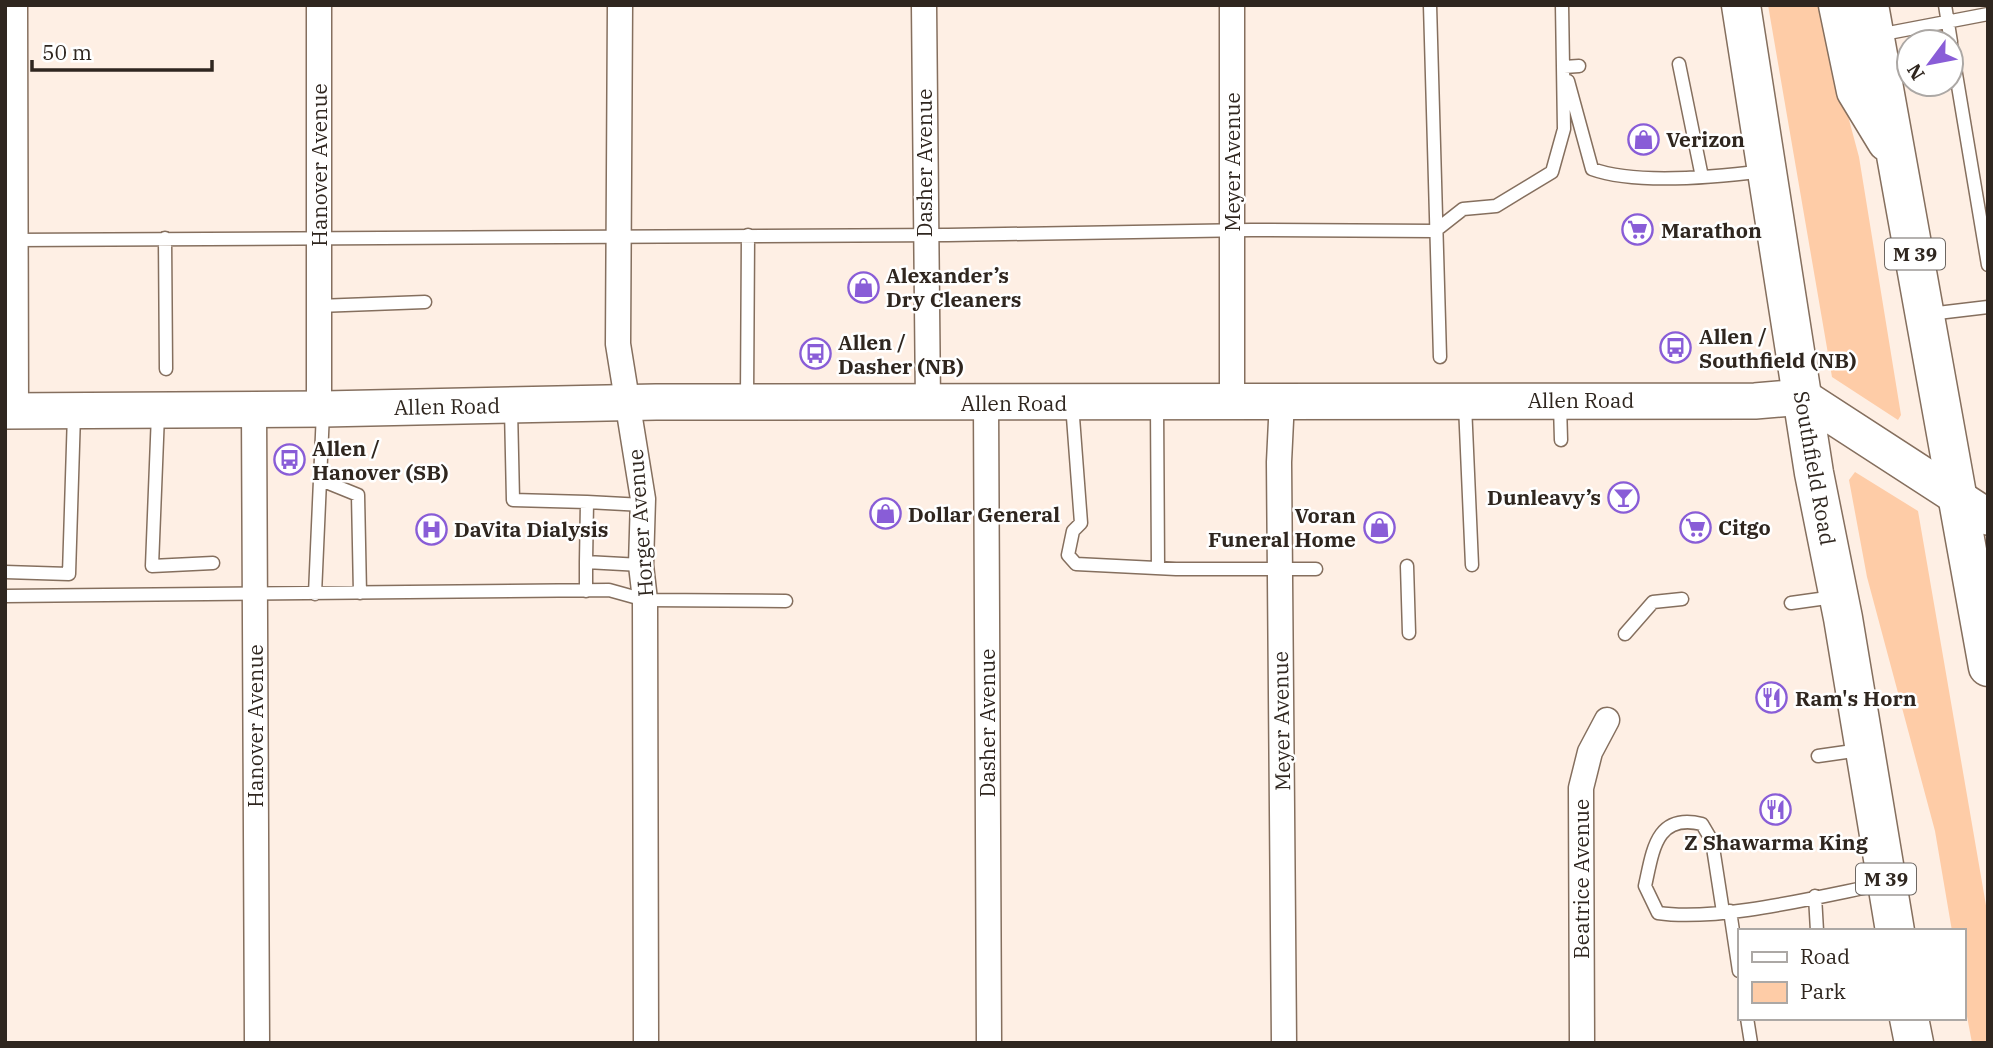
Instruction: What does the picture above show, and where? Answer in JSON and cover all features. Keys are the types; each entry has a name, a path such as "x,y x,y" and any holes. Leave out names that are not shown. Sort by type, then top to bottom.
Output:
{"highway":[{"name":"Southfield Road","path":"1741,5 1803,397 1895,929"},
{"path":"1838,5 1856,91 1898,162"},
{"name":"M 39","path":"1872,20 1925,314 1973,508 1988,667"},
{"path":"1909,1020 1914,1043"}],"main road":[{"name":"Allen Road","path":"11,411 321,409 629,402 928,404 1282,400 1755,401 1803,397"},
{"path":"1803,397 1973,508"}],"street":[{"path":"11,411 10,240 15,5"},
{"name":"Hanover Avenue","path":"319,5 318,306 321,409"},
{"name":"Horger Avenue","path":"620,5 621,236 618,344 643,505 641,565 645,600 646,1043"},
{"name":"Dasher Avenue","path":"924,5 924,235 928,404"},
{"name":"Meyer Avenue","path":"1232,5 1232,402"},
{"name":"Meyer Avenue","path":"1282,400 1279,571 1284,1043"},
{"name":"Dasher Avenue","path":"986,403 989,1043"},
{"name":"Hanover Avenue","path":"254,409 257,1043"},
{"name":"Beatrice Avenue","path":"1582,1043 1581,788 1590,752 1607,720"}],"lane":[{"path":"1430,5 1440,357"},
{"path":"10,240 319,236 1435,232 1463,209 1496,206 1552,172 1564,130 1562,5"},
{"path":"1945,5 1948,28"},
{"path":"1872,20 1947,21 1988,14"},
{"path":"1564,64 1579,66"},
{"path":"1564,64 1592,169 1610,176 1702,177 1768,171"},
{"path":"1679,64 1702,177"},
{"path":"1960,98 1988,265"},
{"path":"747,402 748,235"},
{"path":"165,238 166,369"},
{"path":"318,306 425,302"},
{"path":"1925,314 1988,307"},
{"path":"1559,400 1561,440"},
{"path":"1465,401 1472,565"},
{"path":"1072,403 1081,523 1073,531 1068,555 1076,564 1279,571 1316,569"},
{"path":"1157,403 1158,568"},
{"path":"511,405 513,500 643,505"},
{"path":"314,594 321,480 321,409"},
{"path":"5,572 68,574 74,410"},
{"path":"158,410 152,566 214,563"},
{"path":"321,480 358,495 360,593"},
{"path":"586,591 587,502"},
{"path":"586,562 641,565"},
{"path":"1407,566 1409,633"},
{"path":"5,596 609,590 645,600 786,601"},
{"path":"1791,603 1838,597"},
{"path":"1625,634 1653,601 1682,599"},
{"path":"1818,756 1864,749"},
{"path":"1738,958 1727,911 1712,841 1702,824 1675,822 1664,828 1658,838 1645,886 1658,913 1678,916 1727,911 1887,883"},
{"path":"1815,896 1817,929"},
{"path":"1747,1020 1751,1043"}],"green space":[{"path":"1768,5 1825,5 1836,71 1859,157 1901,415 1898,420 1832,377"},
{"path":"1855,472 1918,511 1988,917 1988,1043 1972,1043 1965,1006 1965,929 1952,929 1935,831 1867,577 1849,480"}],"place":[{"name":"Verizon","path":"1643,139"},
{"name":"Marathon","path":"1638,230"},
{"name":"Alexander’s Dry Cleaners","path":"863,287"},
{"name":"Allen / Southfield (NB)","path":"1676,348"},
{"name":"Allen / Dasher (NB)","path":"815,354"},
{"name":"Allen / Hanover (SB)","path":"289,460"},
{"name":"Dunleavy’s","path":"1624,497"},
{"name":"Dollar General","path":"885,514"},
{"name":"Voran Funeral Home","path":"1379,527"},
{"name":"Citgo","path":"1695,527"},
{"name":"DaVita Dialysis","path":"431,529"},
{"name":"Ram's Horn","path":"1772,698"},
{"name":"Z Shawarma King","path":"1776,810"}]}
